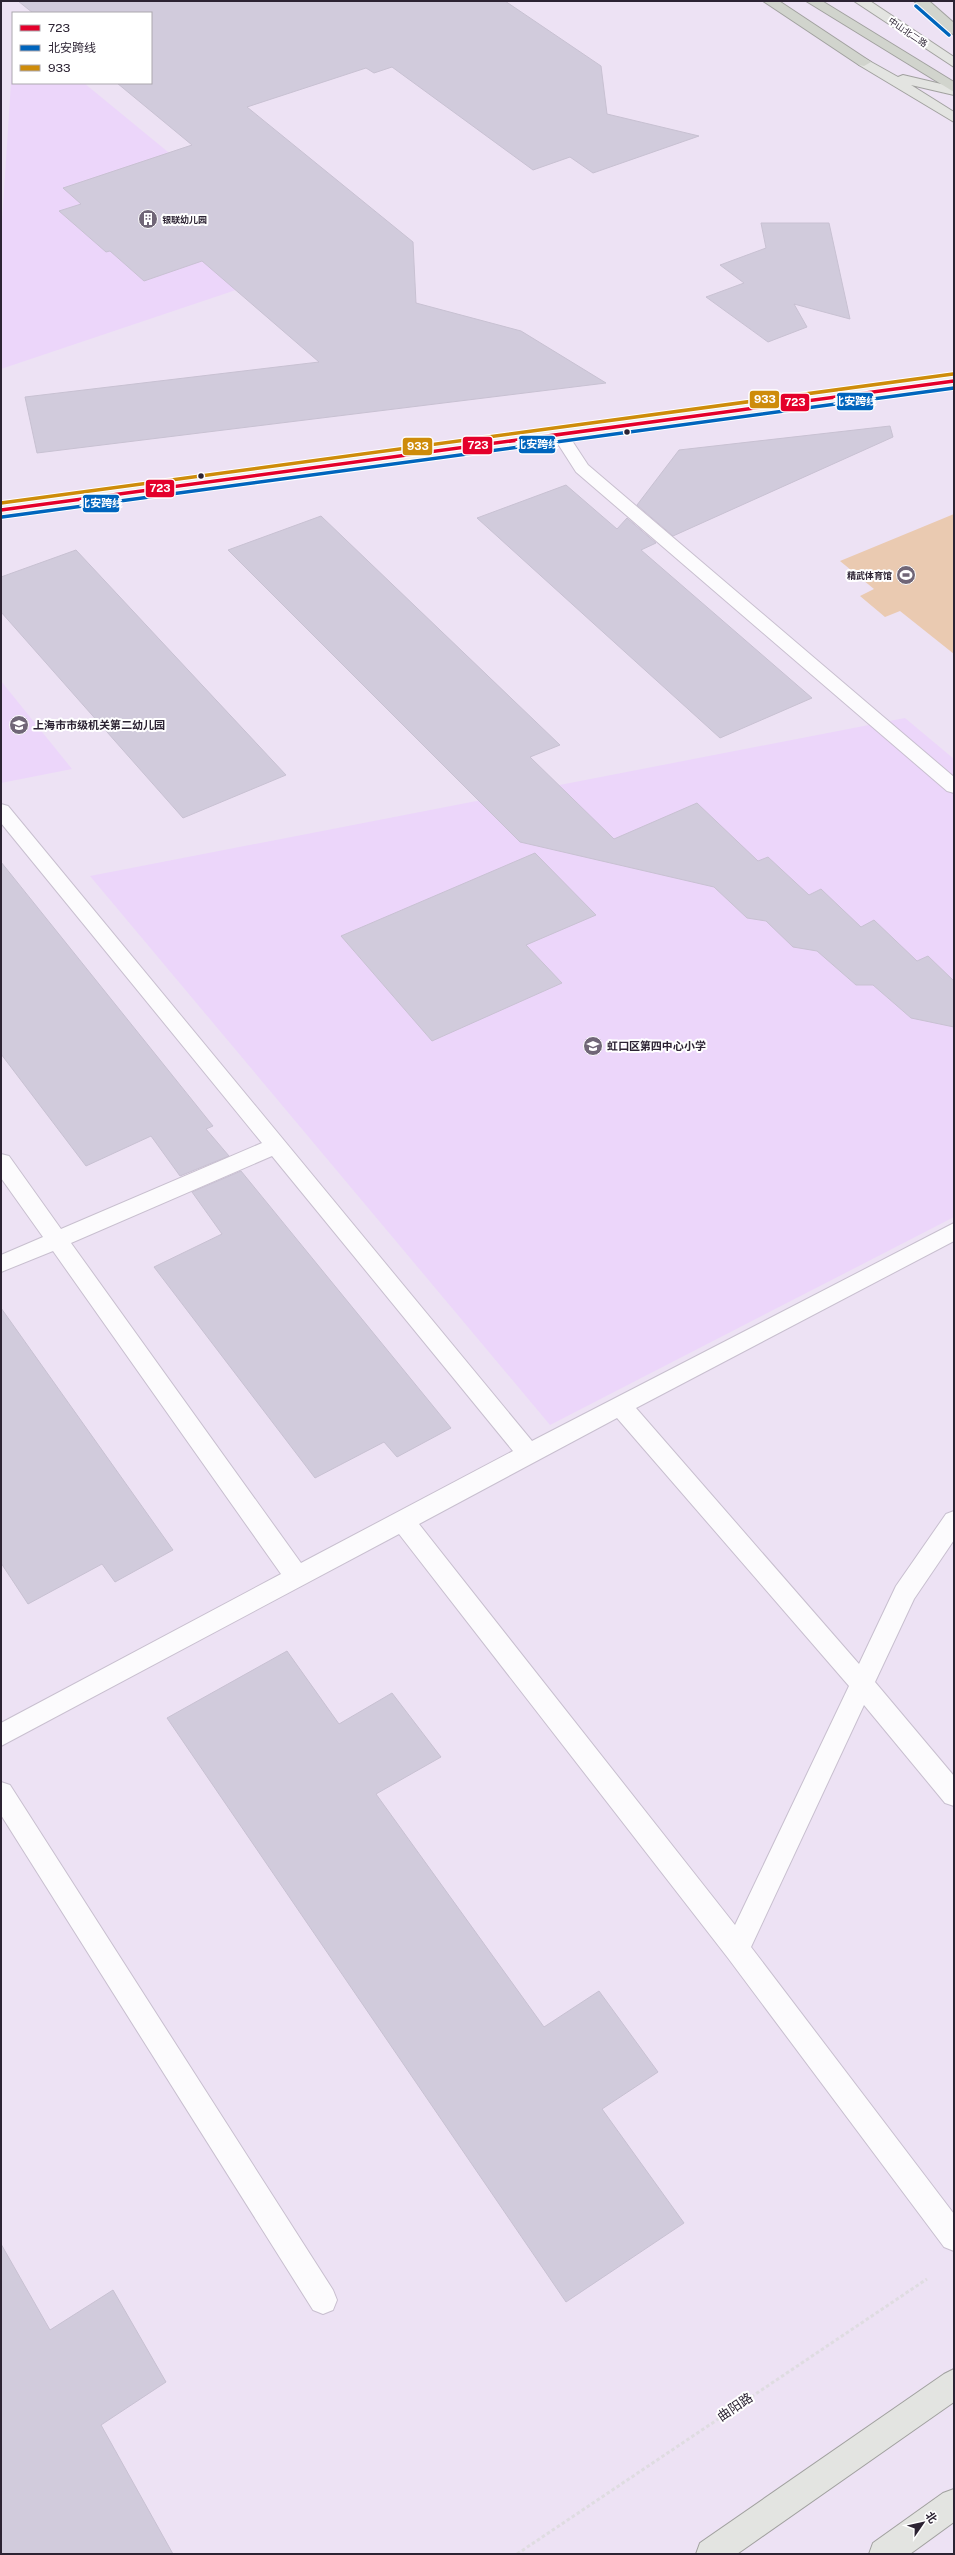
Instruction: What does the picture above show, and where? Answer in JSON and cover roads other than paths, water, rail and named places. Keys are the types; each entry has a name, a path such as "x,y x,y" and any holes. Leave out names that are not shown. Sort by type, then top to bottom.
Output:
{"highway":[{"path":"770,1 864,62"},
{"path":"813,1 954,88"},
{"path":"921,1 954,30"}],"main road":[{"name":"中山北二路","path":"861,1 954,63"},
{"path":"864,62 898,78 954,91"},
{"path":"864,62 954,118"},
{"path":"711,2554 954,2384"},
{"path":"884,2554 954,2504"}],"street":[{"path":"1,510 559,433 954,381"}],"lane":[{"path":"559,433 582,468 954,787"},
{"path":"1,810 528,1454"},
{"path":"1,1264 275,1146"},
{"path":"1,1162 297,1577"},
{"path":"1,1735 528,1454 954,1231"},
{"path":"620,1406 861,1684 954,1796"},
{"path":"403,1521 737,1949 954,2237"},
{"path":"737,1949 905,1593 954,1521"},
{"path":"1,1794 323,2300"}],"place":[{"name":"银联幼儿园","path":"148,219"},
{"name":"精武体育馆","path":"906,575"},
{"name":"上海市市级机关第二幼儿园","path":"19,725"},
{"name":"虹口区第四中心小学","path":"593,1046"}]}
